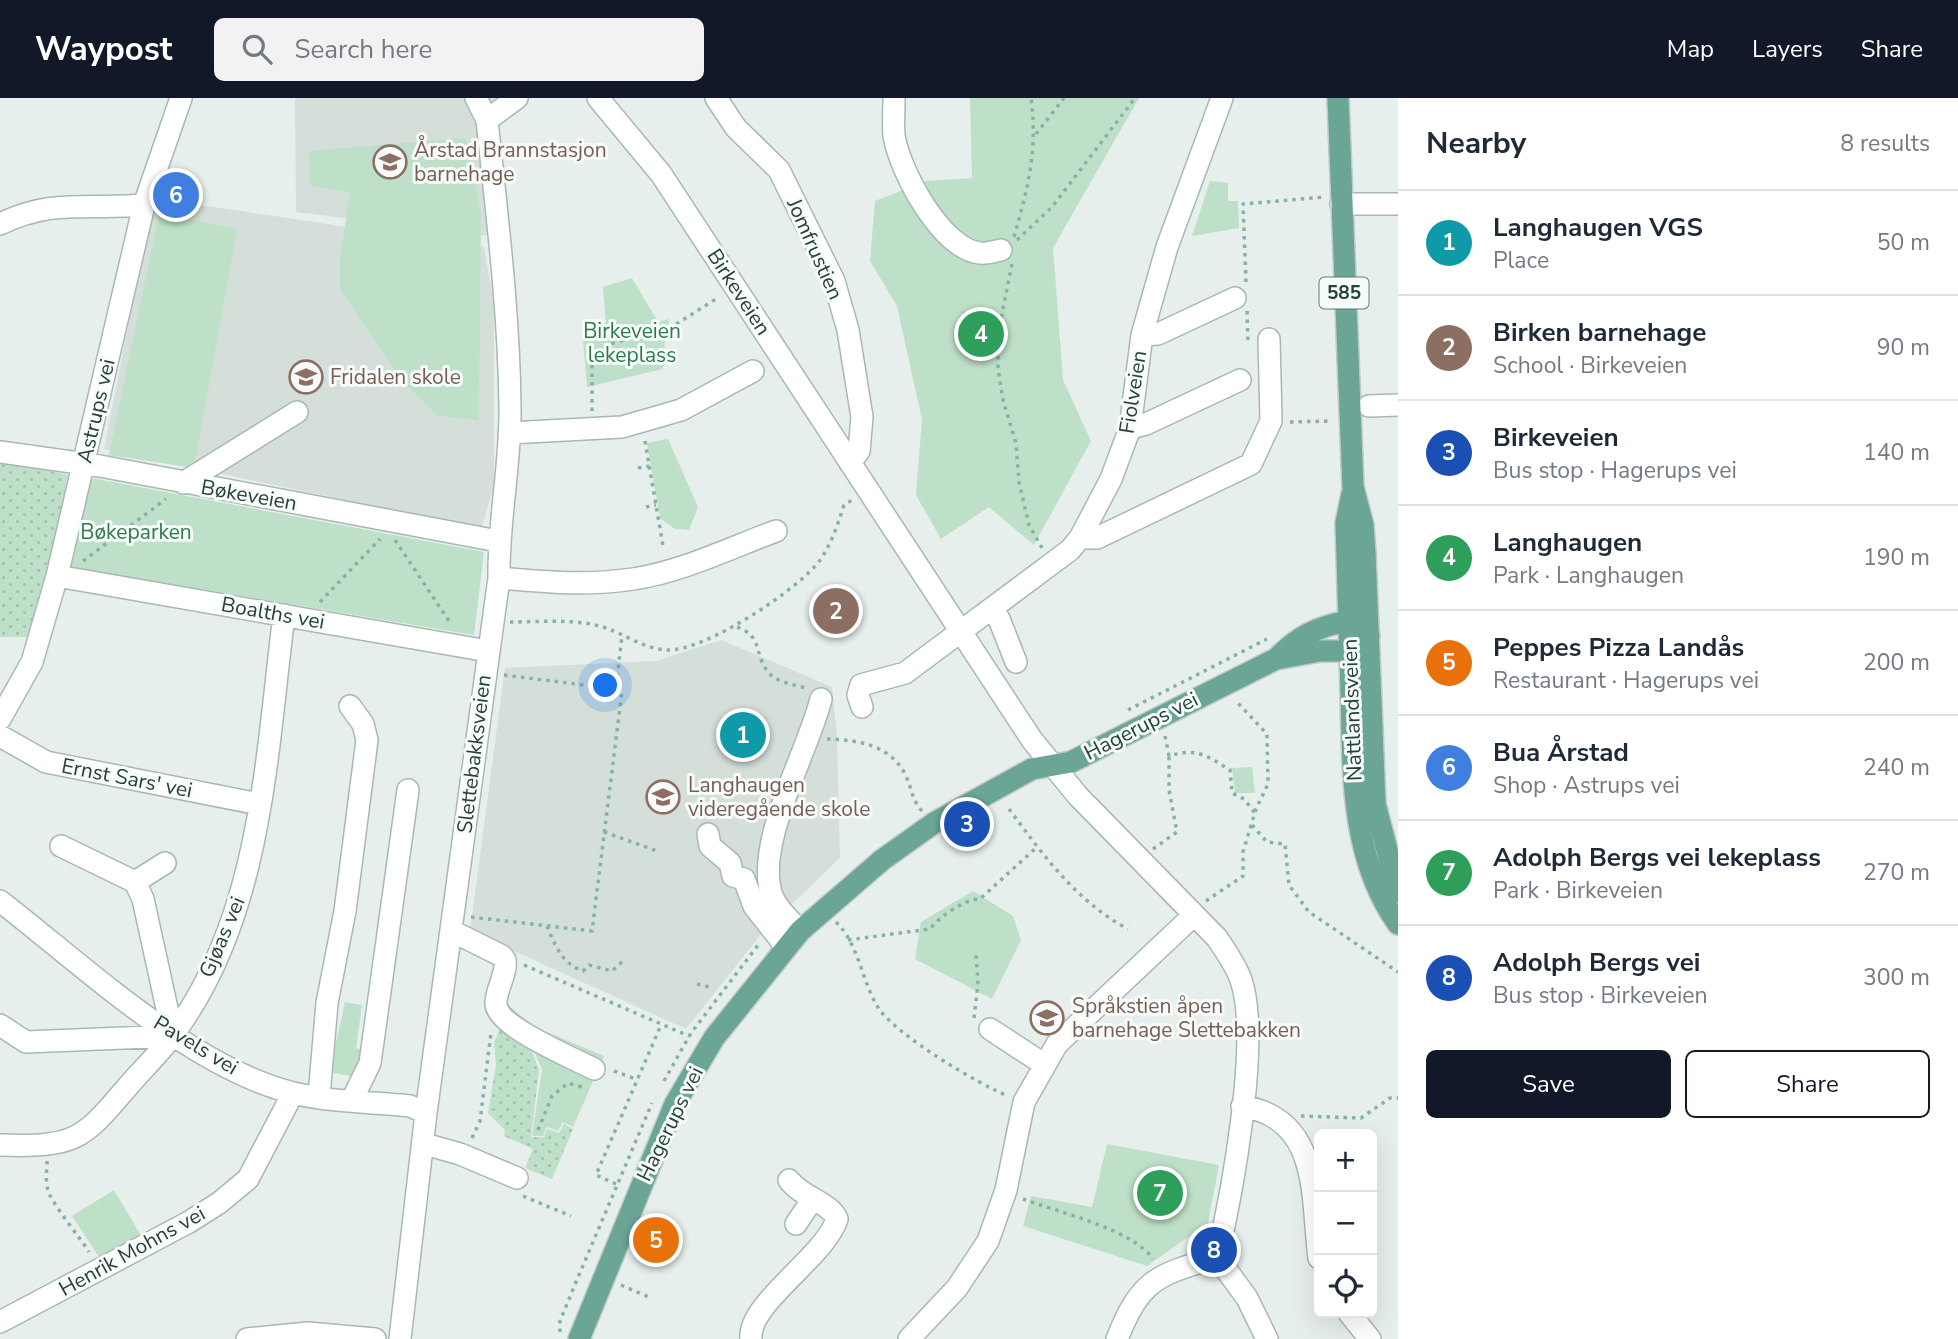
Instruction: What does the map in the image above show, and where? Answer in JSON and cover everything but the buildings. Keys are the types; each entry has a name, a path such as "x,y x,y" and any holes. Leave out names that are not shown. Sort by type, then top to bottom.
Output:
{"main road":[{"name":"Nattlandsveien","path":"1338,98 1353,487 1363,525 1375,804 1398,892"},
{"name":"Nattlandsveien","path":"1353,487 1346,523 1353,763 1361,834 1382,901 1398,923"},
{"path":"1349,621 1369,636 1349,650"},
{"name":"Hagerups vei","path":"1276,659 1297,638 1326,625 1349,621"},
{"name":"Hagerups vei","path":"579,1339 676,1104 714,1038 793,939 882,860 934,824 1032,769 1071,762 1276,659 1320,650 1349,650"}],"street":[{"name":"Astrups vei","path":"0,719 32,662 61,577 84,463 144,205 180,98"},
{"path":"476,98 487,120 517,98"},
{"name":"Birkeveien","path":"598,98 661,174 1032,740 1052,764 1198,910 1241,981 1247,1037 1242,1106 1229,1208 1217,1257"},
{"name":"Jomfrustien","path":"716,98 736,128 779,170 834,281 848,330 862,416 859,451 850,463"},
{"path":"894,98 894,137 907,175 924,207 976,263 1006,248"},
{"name":"Fiolveien","path":"962,633 1050,566 1080,538 1111,480 1130,428 1143,335 1167,247 1222,98"},
{"name":"Slettebakksveien","path":"400,1339 425,1144 426,1113 453,923 479,649 492,615 499,578 498,541 509,433 505,288 487,120"},
{"path":"1341,204 1398,204"},
{"path":"0,224 23,213 48,206 144,205"},
{"path":"1143,335 1158,334 1242,297"},
{"path":"1080,538 1097,538 1251,464 1271,421 1269,343"},
{"path":"509,433 592,430 641,421 704,400 753,371"},
{"path":"1130,428 1146,425 1240,380"},
{"path":"1369,405 1398,405"},
{"path":"183,483 298,412"},
{"name":"Bøkeveien","path":"0,452 84,463 498,541"},
{"path":"499,578 564,584 634,579 687,564 776,531"},
{"name":"Boalths vei","path":"61,577 479,649"},
{"path":"992,611 999,619 1016,662"},
{"name":"Gjøas vei","path":"0,1145 47,1146 72,1140 92,1126 173,1035 224,943 242,892 294,616"},
{"path":"862,707 858,695 861,685 905,673 962,633"},
{"path":"319,1096 327,1003 345,911 367,740 363,724 350,706"},
{"path":"793,939 775,902 769,868 780,814 819,708"},
{"name":"Ernst Sars' vei","path":"0,736 46,762 259,804"},
{"path":"352,1100 370,1063 408,790"},
{"path":"708,834 710,846 730,863 733,876 744,879 754,906 793,939"},
{"path":"0,1025 26,1042 173,1035 143,899 135,881 61,846"},
{"path":"135,881 165,863"},
{"name":"Pavels vei","path":"0,901 173,1035 230,1069 293,1093 410,1106 426,1113"},
{"path":"909,1339 957,1288 988,1241 1006,1189 1024,1102 1058,1044 1198,910"},
{"path":"453,923 502,956 506,964 497,1010 503,1018 541,1044 594,1069"},
{"path":"990,1029 1045,1065"},
{"name":"Henrik Mohns vei","path":"0,1322 189,1223 247,1179 293,1093"},
{"path":"1242,1106 1266,1111 1282,1121 1297,1138 1310,1174 1319,1255"},
{"path":"425,1144 463,1155 517,1178"},
{"path":"751,1339 754,1318 816,1251 837,1219 831,1209 796,1189 789,1180"},
{"path":"796,1224 813,1200"},
{"path":"1117,1339 1140,1293 1164,1273 1217,1257 1247,1298 1267,1339"},
{"path":"1353,1318 1370,1339"},
{"path":"247,1339 309,1333 375,1339"}],"path":[{"path":"1006,248 1027,191 1036,134 1031,98"},
{"path":"1036,134 1064,98"},
{"path":"1006,248 1052,207 1135,98"},
{"path":"1269,343 1248,348 1242,297 1243,204 1320,197"},
{"path":"1006,248 1015,253 998,334 998,368 1003,400 1016,443 1019,482 1029,525 1050,566"},
{"path":"592,430 592,366 598,351 612,343 670,328 727,292"},
{"path":"641,421 663,546"},
{"path":"1297,422 1329,421"},
{"path":"638,468 649,466"},
{"path":"61,577 183,483"},
{"path":"492,615 502,622 605,627 668,650 700,642 736,626 775,599 820,560 837,529 844,505 859,497"},
{"path":"646,507 656,505"},
{"path":"294,616 389,530 440,612 479,649"},
{"path":"736,626 750,631 755,637 759,656 771,676 813,691 824,739 855,740 891,754 906,776 915,803 923,813"},
{"path":"1120,718 1132,706 1276,634"},
{"path":"616,689 622,635"},
{"path":"453,923 547,926 592,931 622,691 495,674"},
{"path":"1198,910 1210,896 1243,876 1243,852 1255,813 1268,784 1268,734 1234,698"},
{"path":"1150,851 1177,832 1169,790 1169,756 1164,732"},
{"path":"1169,756 1186,750 1203,754 1230,770 1232,793 1244,799 1255,813"},
{"path":"1009,809 1037,847 1099,914 1128,929"},
{"path":"1252,824 1267,842 1285,844 1289,885 1309,912 1398,972"},
{"path":"604,832 660,852"},
{"path":"848,940 930,929 936,921 973,899 980,899 1037,847"},
{"path":"834,921 848,940 880,1010 973,1080 1024,1102"},
{"path":"547,926 560,953 572,967 583,971 589,965 612,971 624,960"},
{"path":"976,954 978,984 974,1026 990,1029"},
{"path":"502,956 689,1036"},
{"path":"697,984 713,988"},
{"path":"463,1155 480,1121 491,1029 497,1010"},
{"path":"617,1184 596,1175 661,1025"},
{"path":"538,1130 552,1096 568,1083 587,1089 598,1065 638,1080"},
{"path":"1282,1121 1308,1115 1361,1118 1390,1098 1398,1098"},
{"path":"47,1146 47,1189 51,1200 69,1220 100,1269"},
{"path":"1006,1189 1023,1199 1101,1228 1118,1230 1139,1244 1156,1264"},
{"path":"619,1284 651,1298"}],"shaded area":[{"name":"Årstad Brannstasjon barnehage","path":"295,98 496,98 479,112 490,236 296,212"},
{"name":"Fridalen skole","path":"153,198 484,247 494,305 494,486 481,529 104,449"},
{"name":"Langhaugen videregående skole","path":"721,640 832,687 837,735 840,858 762,933 686,1029 470,931 505,668 656,661"}],"green space":[{"path":"970,98 1139,98 1053,248 1063,380 1091,441 1034,545 989,507 941,539 916,495 922,420 897,306 870,261 875,201 926,181 972,178"},
{"path":"466,138 481,215 479,420 438,416 401,380 340,289 340,259 350,192 310,186 309,151"},
{"path":"1210,181 1228,183 1228,201 1238,201 1239,228 1192,236"},
{"path":"159,214 237,229 194,468 109,455"},
{"name":"Birkeveien lekeplass","path":"632,278 658,322 668,319 673,336 665,339 663,369 587,387 582,329 606,323 603,287"},
{"path":"668,439 698,507 689,530 675,529 660,518 647,443"},
{"path":"0,458 68,475 49,567 28,637 0,637"},
{"name":"Bøkeparken","path":"91,478 484,552 474,635 70,567"},
{"path":"1252,767 1255,793 1235,793 1232,768"},
{"path":"973,891 1013,916 1021,940 992,999 915,959 921,922"},
{"path":"345,1002 362,1005 356,1048 367,1051 358,1077 333,1073 332,1080 328,1079"},
{"path":"500,1028 529,1043 539,1070 531,1137 544,1137 547,1129 559,1133 564,1124 573,1129 552,1179 525,1168 533,1149 504,1136 505,1130 488,1113 496,1065 494,1043"},
{"path":"547,1032 604,1056 573,1127 563,1122 558,1131 547,1127 543,1136 532,1136 542,1069 532,1047"},
{"path":"1107,1144 1219,1165 1208,1223 1147,1266 1023,1226 1031,1196 1092,1207"},
{"path":"114,1190 143,1239 101,1260 72,1216"}],"place":[{"name":"Årstad Brannstasjon barnehage","path":"390,162"},
{"name":"Bua Årstad","path":"176,195"},
{"name":"Langhaugen","path":"981,334"},
{"name":"Fridalen skole","path":"306,377"},
{"name":"Birken barnehage","path":"836,611"},
{"name":"Langhaugen VGS","path":"743,735"},
{"name":"Langhaugen videregående skole","path":"663,797"},
{"name":"Birkeveien","path":"967,824"},
{"name":"Språkstien åpen barnehage Slettebakken","path":"1047,1018"},
{"name":"Adolph Bergs vei lekeplass","path":"1160,1193"},
{"name":"Peppes Pizza Landås","path":"656,1240"},
{"name":"Adolph Bergs vei","path":"1214,1250"}]}
